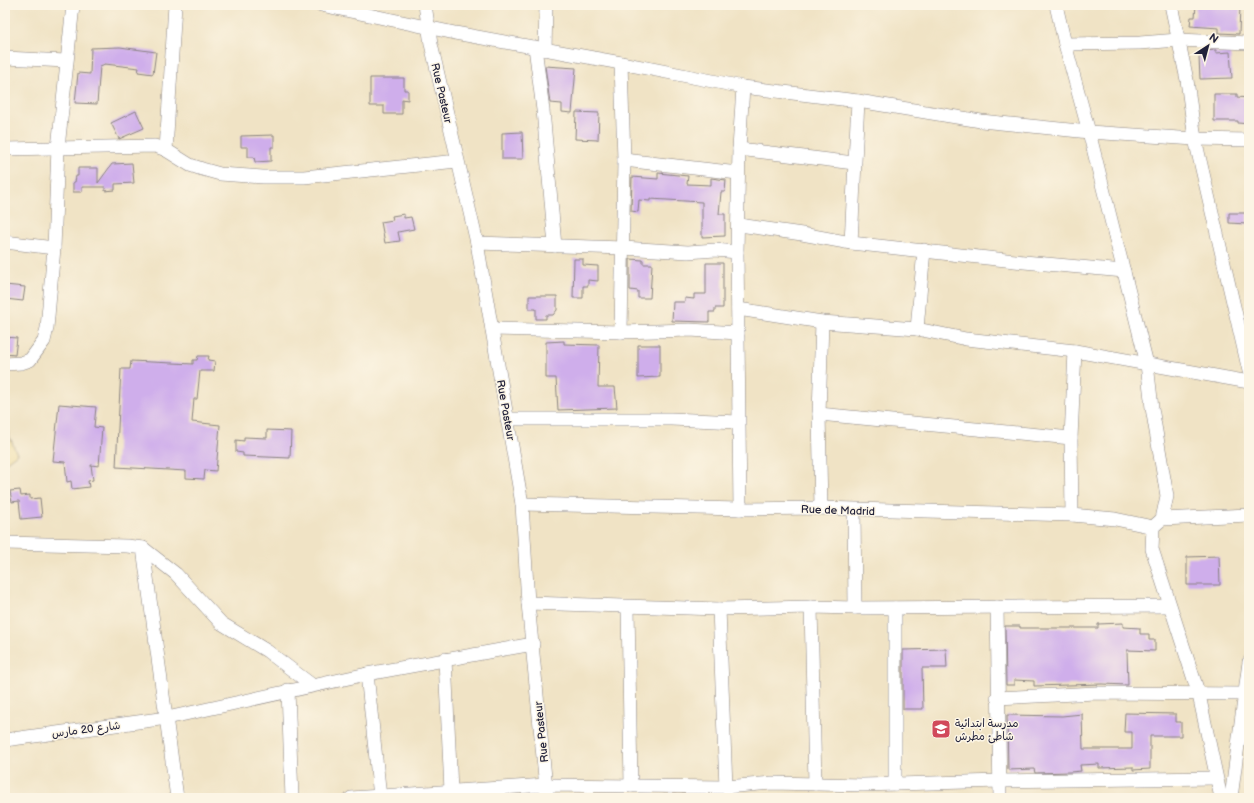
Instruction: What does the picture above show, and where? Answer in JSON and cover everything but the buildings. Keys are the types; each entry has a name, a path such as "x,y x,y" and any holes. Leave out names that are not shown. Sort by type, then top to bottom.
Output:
{"street":[{"path":"5,364 21,363 30,360 44,341 48,328 54,248 58,148 73,5"},
{"path":"166,150 175,5"},
{"path":"321,5 428,28 743,87 858,101 981,121 1089,132 1195,139 1249,140"},
{"name":"Rue Pasteur","path":"425,5 428,28 457,161 477,243 522,504 528,603 547,792"},
{"path":"546,5 540,49 543,110 555,246"},
{"path":"1056,5 1147,364 1152,408 1167,496 1157,523 1152,549 1199,694 1221,798"},
{"path":"1171,5 1187,80 1195,139 1249,371"},
{"path":"1065,44 1140,43 1178,40 1249,43"},
{"path":"5,58 66,61"},
{"path":"621,63 624,160 621,332"},
{"path":"740,509 737,252 738,173 743,87"},
{"path":"851,243 858,101"},
{"path":"5,149 155,146 166,150 190,165 220,174 263,177 304,177 457,161"},
{"path":"739,149 854,163"},
{"path":"624,160 738,173"},
{"path":"738,225 851,243 1024,262 1124,271"},
{"path":"5,242 54,248"},
{"path":"477,243 623,248 688,252 715,250 737,252"},
{"path":"917,329 924,250"},
{"path":"738,310 822,322 917,329 966,339 1074,351 1249,382"},
{"path":"821,508 819,414 822,322"},
{"path":"492,329 621,332 690,330 738,333"},
{"path":"1072,515 1071,438 1074,351"},
{"path":"819,414 1071,438"},
{"path":"507,419 671,419 738,422"},
{"name":"Rue de Madrid","path":"522,504 740,509 821,508 1072,515 1157,523 1249,515"},
{"path":"854,510 855,608"},
{"path":"5,543 127,546 143,548 176,574 221,623 267,651 312,685"},
{"path":"143,548 177,798"},
{"path":"528,603 719,609 810,607 896,608 1170,606"},
{"path":"628,607 631,786"},
{"path":"810,607 815,784"},
{"path":"997,607 997,698 1000,798"},
{"path":"895,784 896,608"},
{"path":"719,609 726,788"},
{"name":"شارع 20 مارس","path":"5,740 167,718 312,685 445,659 533,644"},
{"path":"445,659 451,791"},
{"path":"1231,798 1249,662"},
{"path":"367,674 380,797"},
{"path":"288,690 292,798"},
{"path":"997,698 1096,694 1245,694"},
{"path":"351,798 451,791 547,792 631,786 726,788 772,783 815,784 863,792 895,784 1216,778"}],"sand":[{"path":"5,426 17,454 5,463"}],"place":[{"name":"مدرسة ابتدائية شاطئ مطرش","path":"941,729"}]}
